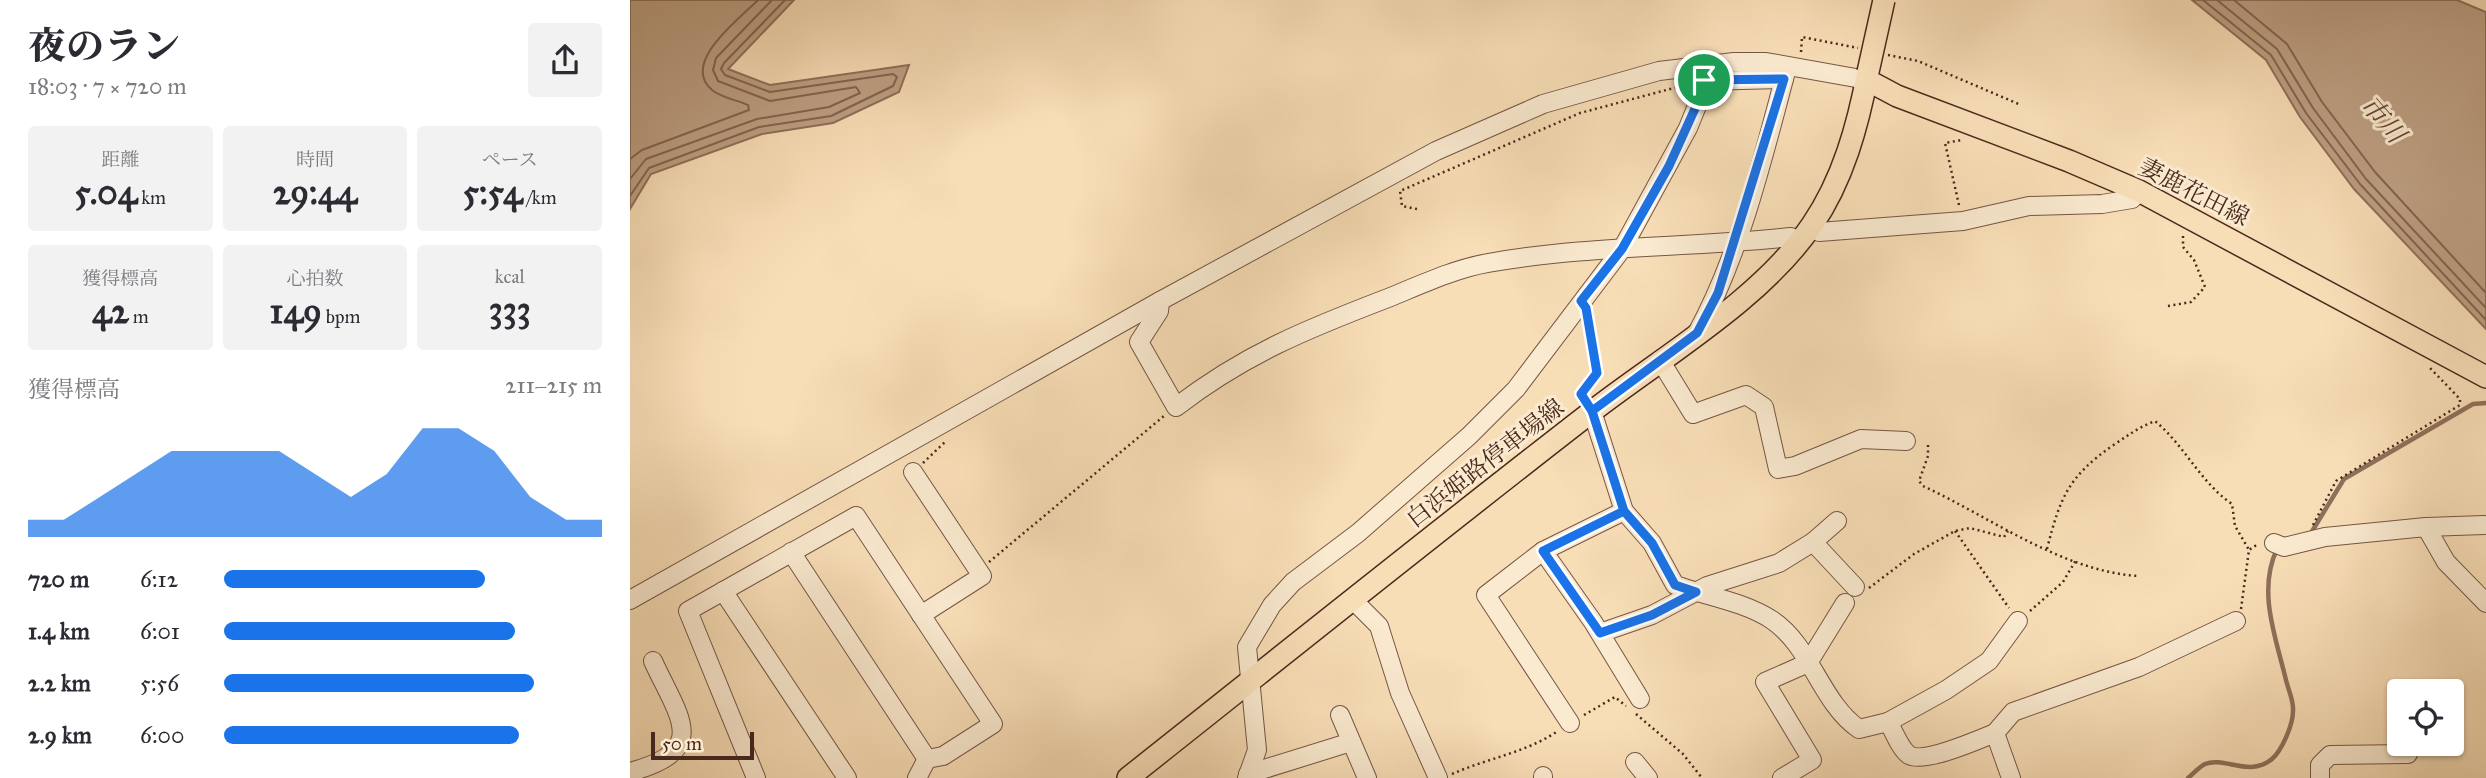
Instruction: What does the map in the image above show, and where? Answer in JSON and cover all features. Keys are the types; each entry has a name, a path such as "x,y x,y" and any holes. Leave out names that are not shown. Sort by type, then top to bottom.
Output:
{"main road":[{"name":"白浜姫路停車場線","path":"1128,778 1592,411 1767,279 1812,225 1837,179 1850,144 1884,0"},
{"name":"妻鹿花田線","path":"1867,76 1897,96 2069,161 2139,191 2486,377"}],"street":[{"path":"630,600 1160,301 1436,151 1543,104 1659,71 1734,62 1766,62 1790,71"},
{"path":"1248,776 1257,750 1248,683 1247,647 1272,605 1293,582 1358,533 1469,436 1516,389 1622,249 1688,128 1703,91 1704,80 1790,71 1867,76"},
{"path":"1697,333 1718,293 1736,243 1790,71"},
{"path":"1819,232 1963,221 2029,206 2122,201 2133,199 2139,191"},
{"path":"1160,301 1159,311 1139,342 1176,407 1219,374 1274,343 1430,281 1486,263 1622,249 1791,237"},
{"path":"1660,360 1693,414 1746,396 1764,407 1779,469 1795,466 1861,439 1906,441"},
{"path":"1592,411 1624,511 1652,543 1675,585 1747,608 1773,621 1808,663 1847,721 1859,729 1888,722 1947,690 1989,661 2018,621"},
{"path":"913,472 982,576 921,615"},
{"path":"1570,723 1486,595 1543,551 1624,511"},
{"path":"756,778 688,611 856,516 993,724 943,757 927,759"},
{"path":"1600,633 1652,615 1696,592 1779,563 1813,542 1837,521"},
{"path":"2279,545 2325,537 2426,527 2484,525"},
{"path":"2426,527 2446,562 2486,603"},
{"path":"1813,542 1855,587"},
{"path":"1543,551 1600,633 1640,699"},
{"path":"791,552 927,759"},
{"path":"723,591 847,778"},
{"path":"1353,600 1379,626 1400,693 1444,776"},
{"path":"1782,778 1812,760 1765,682 1808,663 1845,603"},
{"path":"1888,722 1907,754 1916,757 1957,748 1995,733 2013,712 2139,667 2236,621"},
{"path":"630,772 674,755 682,740 682,725 653,661"},
{"path":"1340,715 1367,778"},
{"path":"1995,733 2011,778"},
{"path":"1248,776 1351,742"},
{"path":"2320,778 2320,765 2330,755 2387,754"},
{"path":"917,778 927,759"},
{"path":"1635,762 1648,778"}],"path":[{"path":"1790,71 1802,37 1867,50"},
{"path":"1880,53 1918,61 2021,106"},
{"path":"1417,209 1402,205 1400,191 1580,113 1704,80"},
{"path":"1963,221 1945,143 1960,139 1968,142"},
{"path":"2168,306 2191,302 2205,287 2202,274 2183,247 2185,237 2174,229"},
{"path":"1581,301 1586,308 1596,356 1597,373 1581,394 1592,411"},
{"path":"2307,529 2314,524 2336,481 2460,405 2460,399 2427,365"},
{"path":"978,571 1176,407"},
{"path":"2047,549 2073,479 2087,464 2143,425 2155,421 2208,485 2232,504 2235,526 2249,550 2241,612 2236,621"},
{"path":"1928,445 1928,456 1919,481 1923,486 2047,549 2138,576"},
{"path":"1845,603 1886,578 1914,554 1955,531 1970,528 2004,537 2008,531"},
{"path":"1955,531 2018,621 2063,582 2077,560"},
{"path":"2249,550 2257,544 2279,545"},
{"path":"1444,776 1511,752 1529,750 1615,697 1683,754 1702,778"}],"water":[{"path":"630,0 794,0 728,69 770,85 909,65 899,92 833,123 762,134 651,174 630,209"},
{"name":"市川","path":"2192,0 2457,0 2486,12 2486,329 2354,189 2300,117 2266,60"}],"waterway":[{"path":"2311,533 2344,479 2473,404 2486,403"},
{"path":"2188,778 2203,765 2213,762 2246,767 2263,764 2276,755 2289,730 2293,703 2273,631 2268,598 2271,565 2277,549"}],"route":[{"path":"1704,80 1703,91 1688,128 1669,166 1622,249 1581,301 1586,308 1597,373 1589,387 1581,394 1592,411 1624,511 1652,543 1675,585 1696,592 1652,615 1600,633 1543,551 1624,511 1592,411 1697,333 1718,293 1736,243 1784,79 1704,80"}]}
